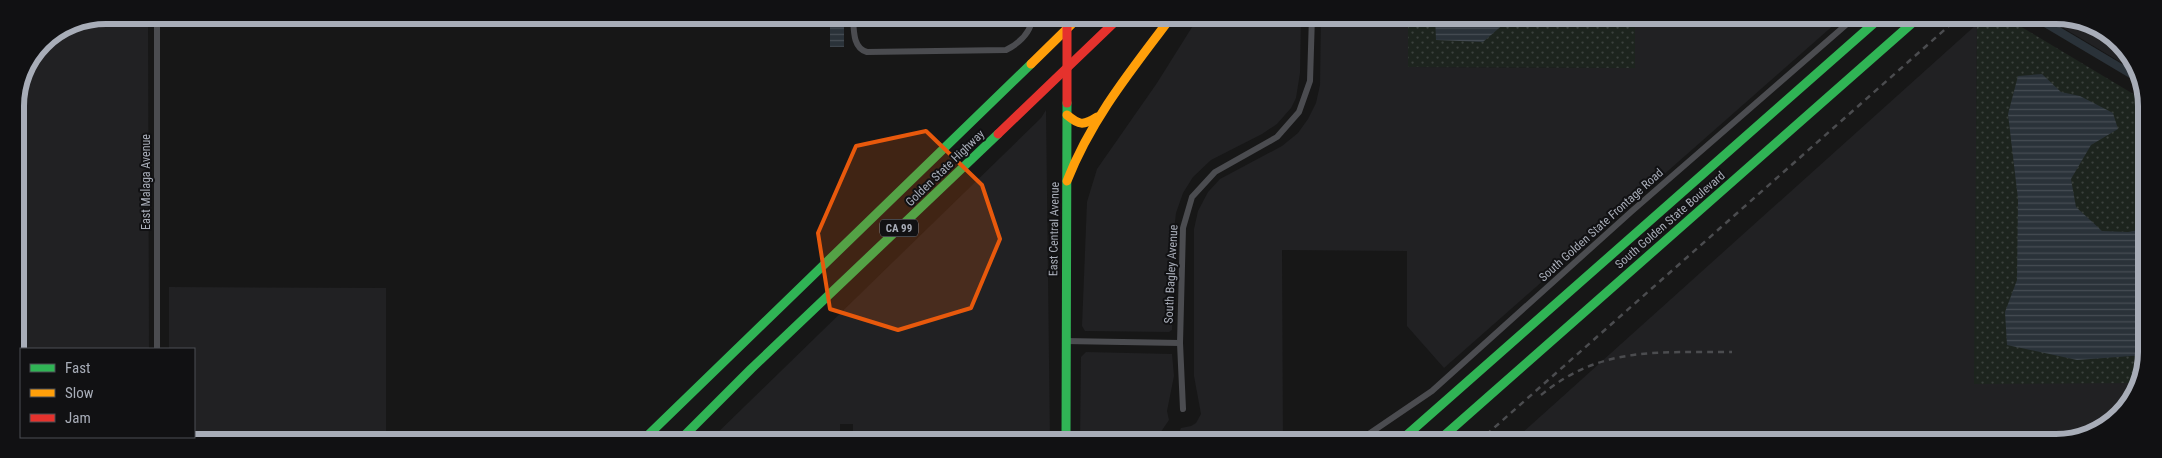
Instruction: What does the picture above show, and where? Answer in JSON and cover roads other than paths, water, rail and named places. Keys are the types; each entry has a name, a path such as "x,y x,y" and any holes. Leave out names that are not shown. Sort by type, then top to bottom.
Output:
{"main road":[{"name":"East Central Avenue","path":"1066,434 1067,24"},
{"name":"Golden State Highway","path":"650,434 1072,24"},
{"name":"Golden State Highway","path":"686,434 1114,24"},
{"path":"1067,180 1079,149 1097,117 1166,24"},
{"name":"South Golden State Boulevard","path":"1408,434 1871,24"},
{"name":"South Golden State Boulevard","path":"1446,434 1910,24"},
{"path":"1067,115 1077,123 1088,123 1097,117"}],"street":[{"name":"East Malaga Avenue","path":"157,24 157,348"},
{"path":"853,24 854,34 858,45 862,51 867,52 1006,50 1021,41 1031,24"},
{"name":"South Bagley Avenue","path":"1183,409 1180,342 1183,228 1192,197 1215,172 1277,137 1299,112 1310,81 1312,24"},
{"name":"South Golden State Frontage Road","path":"1369,434 1432,391 1846,24"},
{"path":"1066,341 1180,342"}],"waterway":[{"path":"2047,24 2132,75"}],"railway":[{"path":"1487,434 1951,24"},
{"path":"1541,395 1586,367 1609,360 1632,355 1656,353 1732,352"}]}
